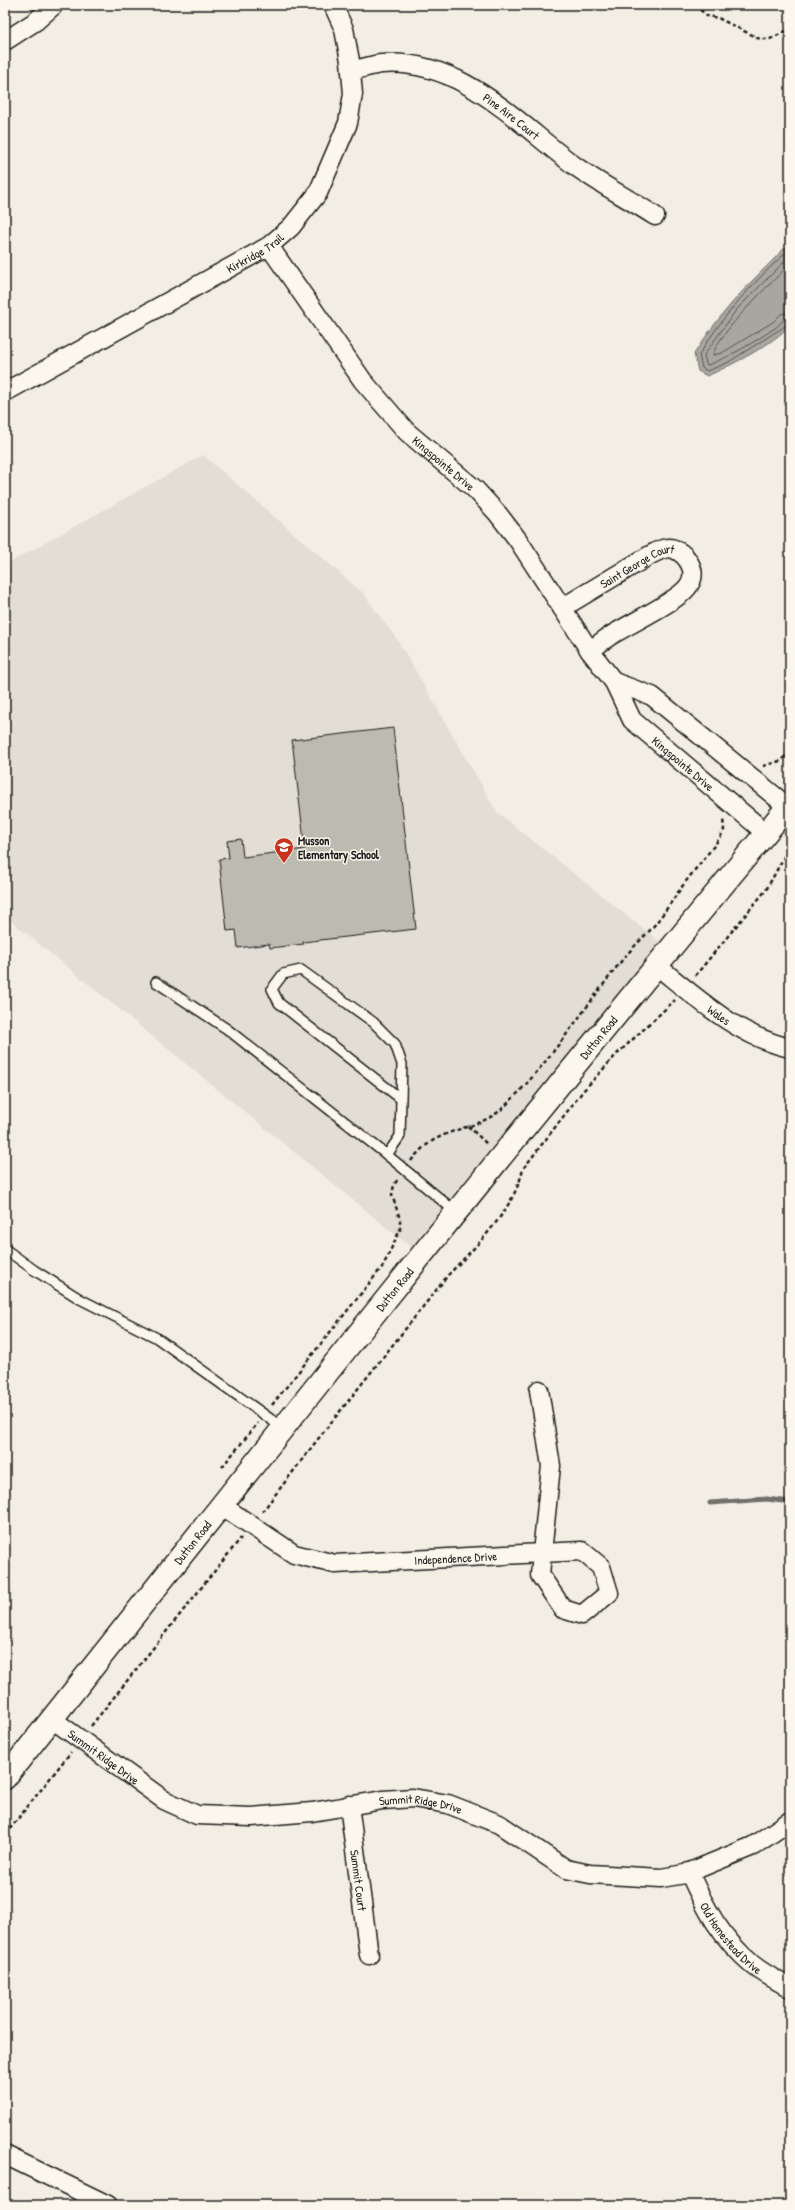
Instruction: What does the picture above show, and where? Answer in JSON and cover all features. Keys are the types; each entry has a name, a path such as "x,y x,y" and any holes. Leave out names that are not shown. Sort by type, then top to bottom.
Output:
{"street":[{"path":"5,42 36,21 54,5"},
{"name":"Kirkridge Trail","path":"5,392 269,246 291,226 318,192 348,123 353,94 351,71 344,29 333,5"},
{"name":"Pine Aire Court","path":"351,71 381,64 414,66 462,81 484,94 576,167 655,216"},
{"name":"Kingspointe Drive","path":"269,246 363,381 407,432 476,490 494,509 518,540 590,651 614,682 632,720 766,833"},
{"name":"Saint George Court","path":"562,608 663,549 674,548 683,554 690,564 693,576 689,586 675,598 606,638 590,651"},
{"path":"614,682 652,696 752,778 789,806"},
{"name":"Dutton Road","path":"5,1778 456,1212 656,966 789,806"},
{"name":"Wales","path":"656,966 736,1025 773,1044 790,1048"},
{"name":"Independence Drive","path":"221,1505 251,1527 294,1554 335,1564 542,1553 551,1466 539,1390"},
{"name":"Summit Ridge Drive","path":"52,1719 164,1800 196,1815 251,1817 312,1812 383,1800 413,1798 448,1804 499,1824 566,1869 609,1877 661,1878 689,1872 753,1846 790,1821"},
{"name":"Summit Court","path":"349,1805 369,1955"},
{"name":"Old Homestead Drive","path":"689,1872 707,1911 727,1939 754,1966 790,1988"},
{"path":"5,2155 108,2205"}],"lane":[{"path":"387,1155 400,1136 402,1064 395,1044 373,1022 301,970 283,974 272,989 279,1003 401,1099"},
{"path":"156,982 227,1029 387,1155 456,1212"},
{"path":"5,1248 34,1270 80,1299 157,1338 283,1428"}],"path":[{"path":"695,5 707,16 718,18 760,39 770,39 790,29"},
{"path":"752,778 760,768 780,761 790,752"},
{"path":"222,1467 383,1266 400,1230 400,1219 392,1195 394,1185 418,1151 430,1142 452,1130 468,1126 488,1118 502,1108 543,1061 624,959 665,912 717,843 724,830 723,814 731,803"},
{"path":"5,1835 251,1527 318,1439 449,1274 469,1254 505,1209 520,1183 522,1169 583,1091 617,1054 652,1024 685,988 766,890 790,846"},
{"path":"468,1126 485,1143"}],"shaded area":[{"name":"Musson Elementary School","path":"203,455 363,593 400,644 497,812 661,943 413,1249 5,916 5,565"}],"water":[{"path":"790,245 790,325 774,340 763,347 707,376 698,371 694,354 711,329 750,283 787,246"}],"building":[{"path":"393,728 416,929 303,942 304,944 270,948 269,944 238,948 236,930 227,931 219,859 229,858 227,841 241,839 243,857 305,849 292,740"}],"waterway":[{"path":"710,1503 767,1499 790,1502"}],"place":[{"name":"Musson Elementary School","path":"284,864"}]}
